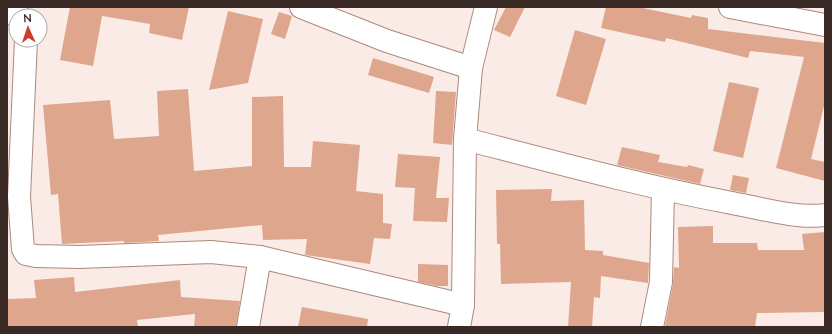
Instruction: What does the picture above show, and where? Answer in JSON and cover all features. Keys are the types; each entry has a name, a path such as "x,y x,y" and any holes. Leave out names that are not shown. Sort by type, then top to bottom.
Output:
{"street":[{"path":"301,7 387,41 471,68"},
{"path":"459,327 464,305 465,139 471,68 486,7"},
{"path":"730,7 825,25"},
{"path":"26,48 19,197 22,249 26,254 36,256 79,257 211,252 260,257 464,305"},
{"path":"465,139 663,190 761,209 814,216 825,215"},
{"path":"652,327 661,282 663,190"},
{"path":"248,327 260,257"}],"building":[{"path":"70,7 189,7 182,40 149,33 150,24 102,16 93,66 60,60"},
{"path":"506,7 525,7 510,37 494,30"},
{"path":"606,7 638,7 691,18 692,15 708,18 708,29 825,43 825,102 811,159 825,162 825,181 776,168 804,57 750,51 748,58 666,38 665,42 601,28"},
{"path":"228,11 263,19 248,83 209,90"},
{"path":"279,12 292,16 285,39 271,34"},
{"path":"575,30 606,39 586,105 556,96"},
{"path":"373,58 434,77 429,93 368,75"},
{"path":"729,82 759,88 743,158 713,151"},
{"path":"188,89 194,171 252,166 252,97 283,96 284,167 311,167 313,141 360,145 356,191 383,194 383,223 392,224 390,239 374,238 370,264 305,255 307,239 263,240 262,225 158,235 159,241 62,244 58,194 51,195 43,105 110,100 114,139 159,136 157,91"},
{"path":"436,91 456,92 452,145 433,143"},
{"path":"622,147 660,155 658,162 687,167 688,165 704,169 700,184 617,165"},
{"path":"398,154 440,157 436,198 449,198 447,222 413,221 415,188 395,187"},
{"path":"733,175 749,178 746,193 730,190"},
{"path":"552,189 551,201 584,200 585,250 603,251 603,255 649,263 648,283 601,276 600,298 594,297 592,327 568,327 571,282 501,284 500,244 497,244 496,190"},
{"path":"713,226 713,243 757,243 758,250 804,250 802,234 825,232 825,312 757,313 755,327 665,326 673,284 674,267 679,268 678,227"},
{"path":"418,264 448,265 448,286 437,286 418,282"},
{"path":"74,277 75,292 180,280 181,297 240,301 236,327 194,327 195,314 137,320 138,327 7,327 7,299 36,298 34,280"},
{"path":"302,307 368,319 367,327 298,327"}]}
